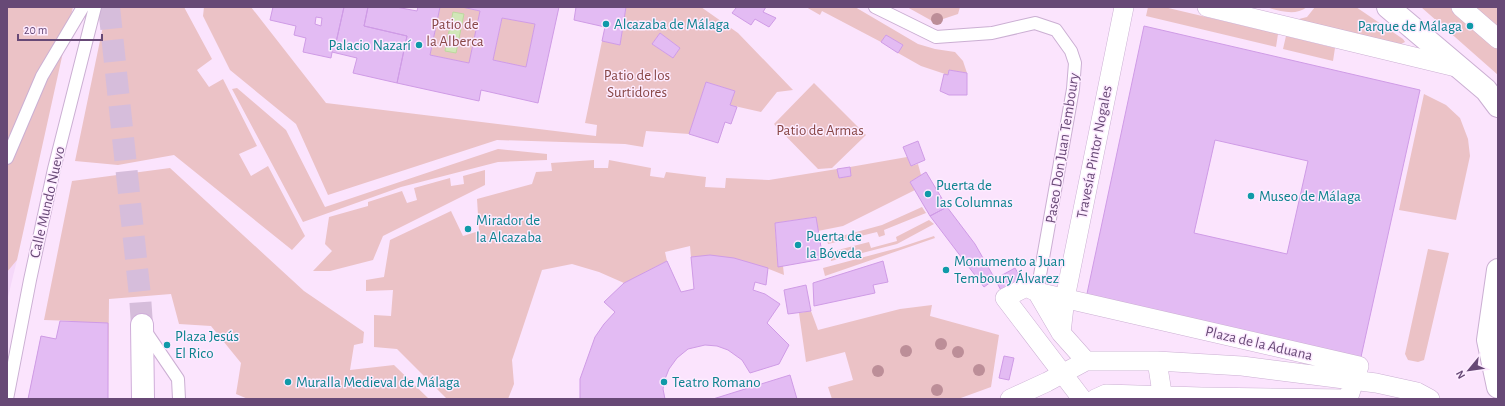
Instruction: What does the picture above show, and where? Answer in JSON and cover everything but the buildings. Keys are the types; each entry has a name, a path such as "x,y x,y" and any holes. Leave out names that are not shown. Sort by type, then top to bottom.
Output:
{"street":[{"name":"Travesía Pintor Nogales","path":"1061,333 1065,298 1124,7"},
{"path":"1207,7 1460,68"},
{"path":"1388,7 1486,90 1498,106"},
{"path":"1462,7 1498,39"},
{"path":"1498,270 1488,340 1498,387"},
{"name":"Plaza de la Aduana","path":"1082,399 1005,298 1026,287 1037,292 1359,366 1348,399 1162,397 1106,394 1094,399"},
{"path":"1037,292 1061,333 1086,361"},
{"path":"142,325 143,399"},
{"path":"1010,399 1063,374 1086,361 1157,361 1242,366 1376,383 1417,392 1430,399"},
{"path":"1157,361 1162,397"}],"lane":[{"path":"7,158 42,76 83,7"},
{"name":"Calle Mundo Nuevo","path":"7,399 30,280 54,169 95,7"},
{"name":"Paseo Don Juan Temboury","path":"875,7 936,37 992,32 1035,23 1056,30 1071,51 1075,63 1073,89 1037,292"},
{"path":"142,325 178,379 179,399"}],"shaded area":[{"path":"453,12 464,14 456,53 445,51"},
{"path":"17,260 7,301 7,272"}],"green space":[{"path":"7,7 73,7 17,260 7,272"},
{"path":"107,7 184,7 212,59 197,70 209,87 223,79 257,146 239,154 251,176 268,166 305,236 292,250 174,155 118,165 75,161"},
{"name":"Patio de los Surtidores","path":"204,7 251,7 326,103 596,136 597,125 585,123 602,41 620,45 626,7 701,7 738,33 793,90 777,92 761,112 730,105 735,91 706,82 689,134 646,131 643,147 625,144 497,140 328,195 296,124 230,70 203,16","holes":["660,33 680,48 673,58 652,44"]},
{"name":"Patio de la Alberca","path":"440,7 462,7 480,11 469,63 430,55"},
{"path":"806,7 855,7 918,44 935,49 955,52 963,61 967,73 949,70 948,75 921,66 898,53 903,45 886,35 881,42 822,11 820,15"},
{"path":"907,7 960,7 958,14 934,22"},
{"path":"1148,7 1164,7 1278,34 1276,47 1146,16"},
{"path":"1265,7 1307,7 1297,12 1286,12"},
{"path":"1315,7 1356,7 1403,39 1405,42 1401,44 1295,20 1307,17"},
{"name":"Parque de Málaga","path":"1421,7 1498,7 1498,75"},
{"path":"502,18 535,24 526,67 493,60"},
{"path":"1286,36 1335,48 1333,61 1283,49"},
{"name":"Patio de Armas","path":"814,83 866,135 832,168 818,169 774,124"},
{"path":"237,88 286,130 325,207 498,149 547,154 547,160 498,162 401,187 303,222 232,89"},
{"path":"1424,94 1446,105 1460,118 1468,139 1470,156 1456,220 1399,210"},
{"path":"907,157 911,166 918,164 921,175 910,182 915,190 843,226 818,231 815,217 775,223 778,266 783,266 784,275 738,260 704,256 691,257 690,246 665,252 667,261 624,283 599,272 572,264 542,270 512,360 514,384 508,399 447,399 397,349 374,347 374,315 391,316 393,290 366,291 366,280 384,277 390,240 451,211 463,236 479,231 477,199 532,184 536,172 552,171 551,163 594,160 594,168 608,168 609,160 651,168 650,176 664,178 666,172 706,177 705,187 725,188 726,178 769,180 837,169 839,178 851,176 850,167"},
{"path":"170,168 304,291 364,332 363,343 354,345 350,370 394,365 429,399 248,399 236,394 241,363 211,326 179,324 171,294 109,299 108,399 28,399 41,336 70,342 74,321 44,320 72,181"},
{"path":"485,170 485,185 383,236 373,260 330,271 313,271 332,251 325,244 329,217 368,206 368,202 402,191 407,203 417,200 414,188 450,178 451,186 464,184 463,176"},
{"path":"922,207 926,213 884,230 885,235 879,237 877,232 828,244 827,240 882,225"},
{"path":"929,220 934,224 897,244 831,261 830,252 869,242 871,248 897,241 896,237"},
{"path":"934,236 935,238 825,276 823,268 898,248"},
{"path":"1428,249 1449,253 1424,360 1418,362 1408,360 1405,354"},
{"path":"932,305 930,316 999,335 991,387 958,399 832,399 828,387 853,380 845,352 806,362 799,313 811,311 818,330 900,309"}],"tunnel":[{"path":"109,7 142,325"}],"place":[{"name":"Alcazaba de Málaga","path":"606,24"},
{"name":"Parque de Málaga","path":"1470,26"},
{"name":"Palacio Nazarí","path":"419,45"},
{"name":"Puerta de las Columnas","path":"928,194"},
{"name":"Museo de Málaga","path":"1251,196"},
{"name":"Mirador de la Alcazaba","path":"468,229"},
{"name":"Puerta de la Bóveda","path":"798,245"},
{"name":"Monumento a Juan Temboury Álvarez","path":"946,270"},
{"name":"Plaza Jesús El Rico","path":"167,345"},
{"name":"Muralla Medieval de Málaga","path":"288,382"},
{"name":"Teatro Romano","path":"664,382"}]}
